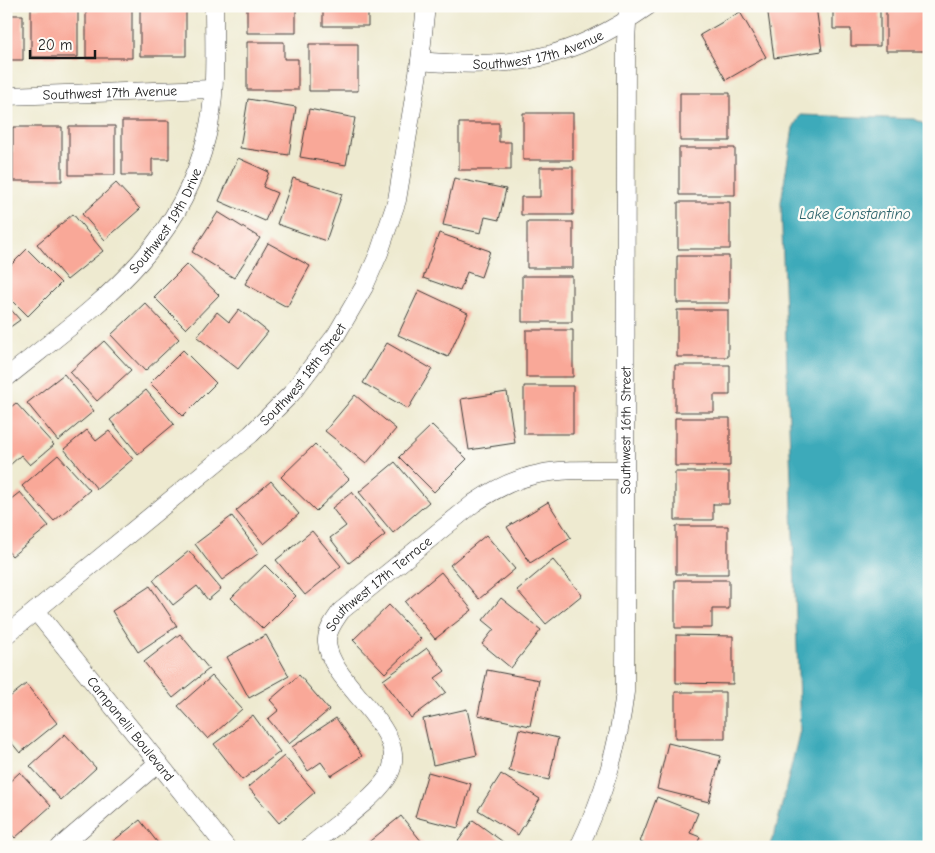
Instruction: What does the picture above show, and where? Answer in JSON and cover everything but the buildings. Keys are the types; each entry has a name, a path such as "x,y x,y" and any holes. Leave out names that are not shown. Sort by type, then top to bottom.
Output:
{"street":[{"name":"Southwest 19th Drive","path":"6,378 111,292 138,267 166,231 182,204 197,170 207,133 213,89 214,6"},
{"name":"Southwest 18th Street","path":"6,635 251,434 291,394 336,335 364,287 379,253 397,200 420,61 426,6"},
{"name":"Southwest 17th Avenue","path":"420,61 461,65 500,64 538,58 574,47 628,14 648,6"},
{"name":"Southwest 16th Street","path":"579,847 599,805 610,773 624,700 628,14"},
{"name":"Southwest 17th Avenue","path":"6,96 213,89"},
{"name":"Southwest 17th Terrace","path":"310,847 378,789 388,777 393,761 386,732 330,657 327,640 332,625 341,611 474,503 494,490 521,477 556,470 624,470"},
{"name":"Campanelli Boulevard","path":"36,611 226,847"},
{"path":"60,847 158,763"}],"water":[{"name":"Lake Constantino","path":"800,115 915,119 929,127 929,847 769,847 776,829 800,730 781,202 793,128"}]}
